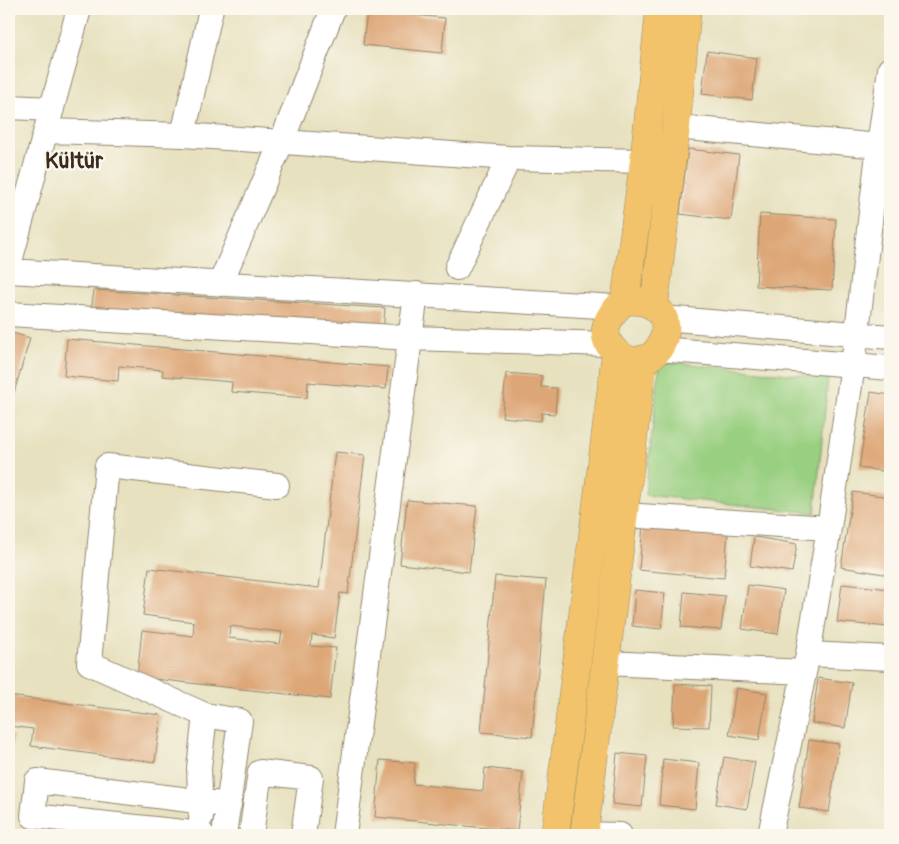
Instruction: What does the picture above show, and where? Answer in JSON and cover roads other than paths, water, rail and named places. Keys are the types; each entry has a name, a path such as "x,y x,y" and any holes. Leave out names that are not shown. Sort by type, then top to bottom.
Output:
{"main road":[{"path":"660,9 644,161 621,304 610,315 606,334 613,349 621,357 630,360 651,354 663,343 666,333 658,312 687,9"},
{"path":"621,304 645,302 658,312"},
{"path":"555,835 613,349"},
{"path":"584,834 624,514 651,354"}],"street":[{"path":"11,251 79,9"},
{"path":"183,135 210,9"},
{"path":"220,284 282,142 333,9"},
{"path":"770,835 806,663 829,528 885,146 890,69"},
{"path":"9,107 52,109"},
{"path":"676,127 885,146"},
{"path":"46,131 183,135 509,158 644,161"},
{"path":"458,268 509,158"},
{"path":"9,271 220,284 621,304"},
{"path":"344,835 416,294"},
{"path":"658,312 890,337"},
{"path":"9,314 613,349"},
{"path":"651,354 890,368"},
{"path":"209,835 229,805 240,721 206,715 89,662 107,466 277,485"},
{"path":"624,514 829,528"},
{"path":"605,663 806,663 890,658"},
{"path":"206,715 199,768 201,801 209,835"},
{"path":"251,835 260,772 311,778 303,835"},
{"path":"209,835 33,816 37,781 229,805"},
{"path":"584,834 620,835"}],"district":[{"name":"Kültür","path":"74,161"}]}
